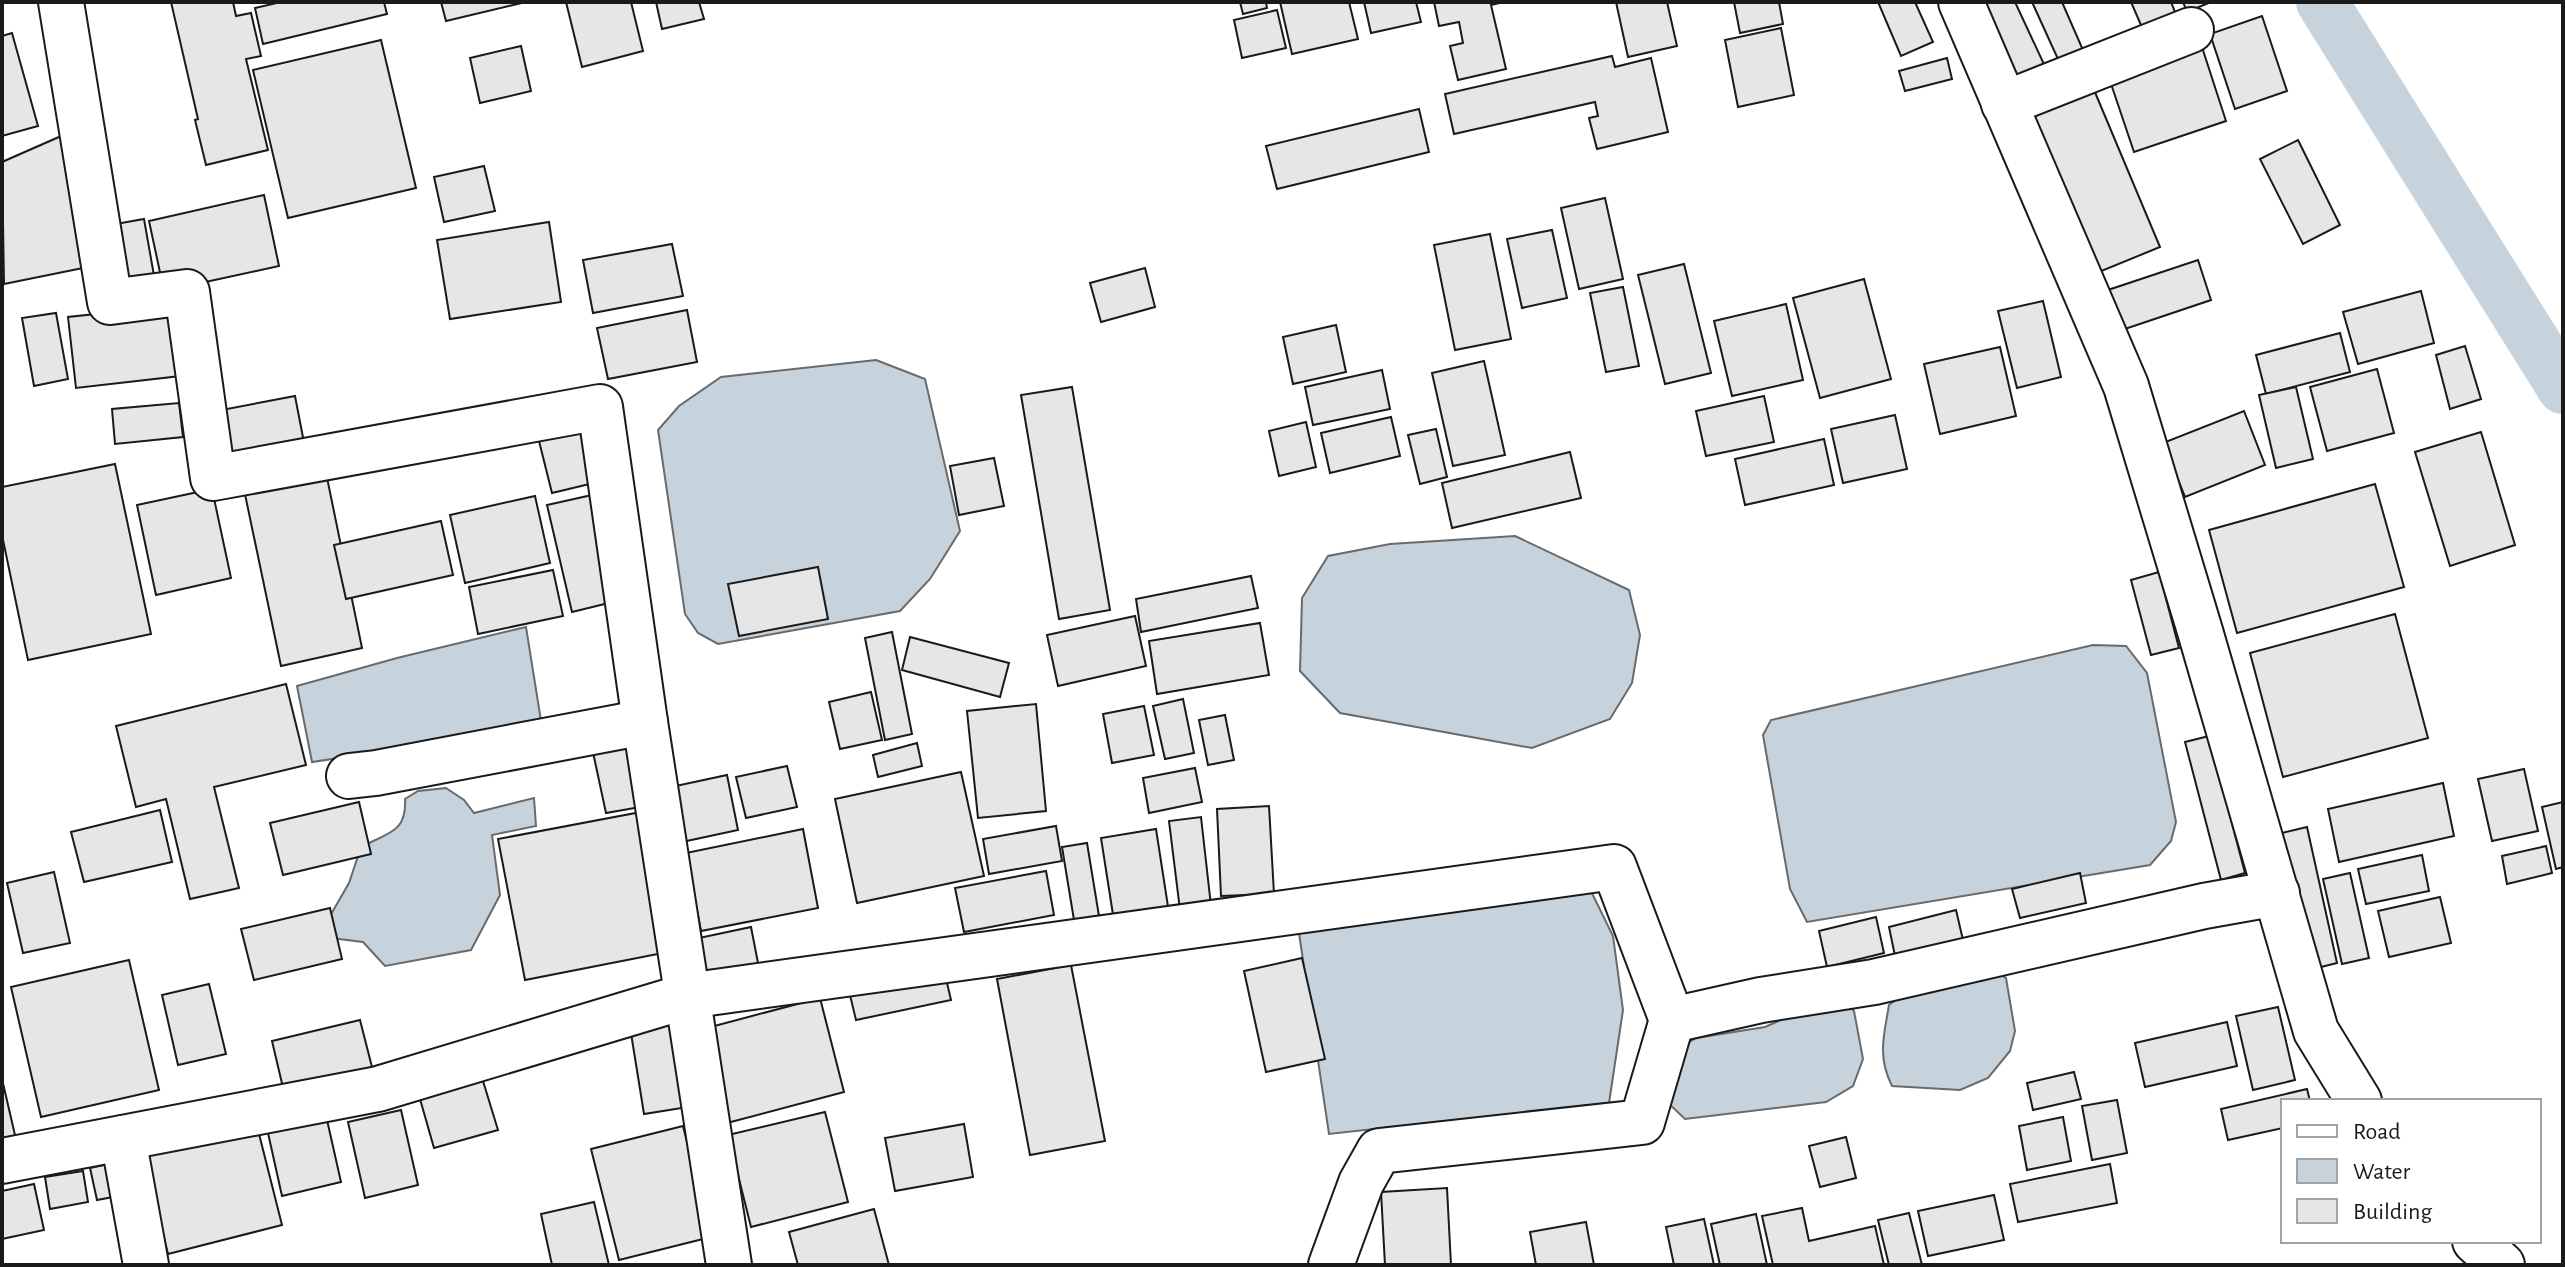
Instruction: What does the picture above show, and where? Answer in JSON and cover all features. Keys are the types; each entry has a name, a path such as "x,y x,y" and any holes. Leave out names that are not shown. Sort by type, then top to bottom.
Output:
{"street":[{"path":"61,2 110,302 187,292 213,478 600,407 729,1265"},
{"path":"1961,2 2126,386 2316,1031 2358,1099"},
{"path":"2004,104 2191,30"},
{"path":"349,776 645,722"},
{"path":"2,1161 378,1089 687,996 1614,867 1672,1020 1642,1122 1379,1151 1361,1183 1331,1265"},
{"path":"1672,1020 1761,1000 1874,982 2204,906 2277,893"},
{"path":"123,1138 146,1265"},
{"path":"2477,1243 2502,1265"}],"water":[{"path":"876,360 925,379 960,531 930,579 900,611 718,644 698,633 685,614 658,430 679,406 721,377"},
{"path":"1515,536 1629,590 1640,635 1632,683 1610,719 1532,748 1340,713 1300,671 1302,598 1328,556 1390,544"},
{"path":"526,627 542,727 312,762 297,686"},
{"path":"2093,645 2126,646 2147,673 2176,822 2171,841 2150,865 1807,922 1790,889 1763,735 1771,720"},
{"path":"446,788 464,800 474,813 534,798 536,826 492,835 500,895 471,950 385,966 363,942 331,938 330,916 349,883 361,847 387,835 399,825 403,819 405,799 418,791"},
{"path":"1587,883 1613,936 1623,1010 1609,1103 1329,1134 1297,920"},
{"path":"1997,973 2006,978 2015,1031 2010,1051 1988,1078 1960,1090 1892,1086 1883,1055 1889,1005 1916,984"},
{"path":"1846,1002 1854,1011 1863,1059 1853,1086 1826,1102 1685,1119 1667,1102 1676,1049 1696,1038 1765,1027 1783,1019 1795,1009"}],"building":[{"path":"171,2 233,2 236,16 251,13 261,56 246,59 268,150 206,165"},
{"path":"281,2 384,2 387,14 263,44 255,8"},
{"path":"441,2 526,2 446,21"},
{"path":"566,2 631,2 643,51 582,67"},
{"path":"656,2 699,2 704,19 662,29"},
{"path":"1240,2 1266,2 1267,8 1243,14"},
{"path":"1280,2 1349,2 1358,39 1292,54"},
{"path":"1364,2 1416,2 1421,22 1371,33"},
{"path":"1434,2 1504,2 1491,5 1506,69 1458,80 1450,46 1463,43 1459,22 1439,26"},
{"path":"1616,2 1667,2 1677,46 1628,57"},
{"path":"1734,2 1779,2 1783,24 1740,33"},
{"path":"1878,2 1915,2 1933,42 1901,56"},
{"path":"1971,2 2015,2 2049,75 2012,92"},
{"path":"2032,2 2062,2 2086,57 2062,68"},
{"path":"2131,2 2171,2 2180,25 2147,39"},
{"path":"2183,2 2211,2 2187,12"},
{"path":"1277,10 1286,48 1242,58 1234,20"},
{"path":"2262,16 2287,91 2235,109 2210,34"},
{"path":"1781,28 1794,95 1738,107 1725,40"},
{"path":"12,33 38,126 2,136 2,36"},
{"path":"381,40 416,188 288,218 253,70"},
{"path":"2200,41 2226,121 2134,152 2107,72"},
{"path":"521,46 531,91 480,103 470,58"},
{"path":"1612,56 1615,67 1651,58 1668,132 1597,149 1589,118 1598,116 1595,102 1454,134 1445,94"},
{"path":"1947,58 1952,79 1905,91 1899,71"},
{"path":"2089,78 2160,247 2099,272 2028,104"},
{"path":"1419,109 1429,152 1277,189 1266,146"},
{"path":"68,133 93,266 4,284 2,162"},
{"path":"2298,140 2340,225 2303,244 2260,159"},
{"path":"484,166 495,211 444,222 434,177"},
{"path":"264,195 279,266 164,291 149,221"},
{"path":"1605,198 1623,279 1579,289 1561,208"},
{"path":"144,219 156,287 121,292 110,225"},
{"path":"549,222 561,302 450,319 437,240"},
{"path":"1552,230 1567,298 1522,308 1507,239"},
{"path":"1490,234 1511,339 1455,350 1434,245"},
{"path":"672,244 683,296 593,313 583,260"},
{"path":"2198,260 2211,300 2122,330 2108,290"},
{"path":"1684,264 1711,373 1665,384 1638,275"},
{"path":"1145,268 1155,307 1101,322 1090,283"},
{"path":"1864,279 1891,379 1820,398 1793,298"},
{"path":"1623,287 1639,366 1606,372 1590,293"},
{"path":"2421,291 2434,343 2358,364 2343,312"},
{"path":"2043,301 2061,377 2017,388 1998,311"},
{"path":"1786,304 1803,380 1732,396 1714,321"},
{"path":"181,305 189,375 76,388 68,317"},
{"path":"687,310 697,362 608,379 597,328"},
{"path":"56,313 68,379 34,386 22,318"},
{"path":"1336,325 1346,372 1293,384 1283,337"},
{"path":"2340,333 2350,372 2266,394 2256,355"},
{"path":"2465,346 2481,399 2450,409 2436,355"},
{"path":"2000,347 2016,416 1940,434 1924,364"},
{"path":"1484,361 1505,455 1453,466 1432,373"},
{"path":"2377,369 2394,433 2327,451 2310,387"},
{"path":"1382,370 1390,409 1313,425 1305,387"},
{"path":"1072,387 1110,610 1059,619 1021,395"},
{"path":"2296,387 2313,459 2276,468 2259,395"},
{"path":"295,396 306,453 221,468 211,412"},
{"path":"1764,396 1774,442 1706,456 1696,411"},
{"path":"179,403 183,437 115,444 112,409"},
{"path":"2244,411 2265,465 2185,497 2163,443"},
{"path":"1895,415 1907,469 1843,483 1831,429"},
{"path":"1391,417 1400,456 1330,473 1321,433"},
{"path":"1306,422 1316,467 1279,476 1269,431"},
{"path":"584,425 598,482 552,493 538,437"},
{"path":"1436,429 1447,477 1420,484 1408,435"},
{"path":"2481,432 2515,545 2450,566 2415,452"},
{"path":"1824,439 1834,485 1745,505 1735,459"},
{"path":"1570,452 1581,498 1452,528 1442,483"},
{"path":"994,458 1004,506 959,515 950,466"},
{"path":"324,463 362,648 281,666 242,480"},
{"path":"115,464 151,634 28,660 2,535 2,487"},
{"path":"2375,484 2404,587 2237,633 2209,530"},
{"path":"212,489 231,578 156,595 137,505"},
{"path":"592,495 617,601 572,612 547,505"},
{"path":"535,496 550,563 465,583 450,515"},
{"path":"441,521 453,575 346,599 334,545"},
{"path":"818,567 828,619 739,636 728,584"},
{"path":"553,570 563,616 478,634 469,587"},
{"path":"2159,572 2179,648 2151,655 2131,580"},
{"path":"1251,576 1258,608 1141,632 1136,599"},
{"path":"2395,614 2428,738 2283,777 2250,653"},
{"path":"1135,616 1146,666 1058,686 1047,635"},
{"path":"1260,623 1269,675 1157,694 1149,641"},
{"path":"892,632 912,734 885,740 865,638"},
{"path":"910,637 1009,663 1000,697 902,670"},
{"path":"286,684 306,765 214,787 239,888 190,899 166,799 136,807 116,726"},
{"path":"871,692 882,740 840,749 829,702"},
{"path":"1183,699 1194,753 1165,759 1153,706"},
{"path":"1036,704 1046,811 978,818 967,711"},
{"path":"1144,706 1154,755 1112,763 1103,714"},
{"path":"1225,715 1234,760 1208,765 1199,720"},
{"path":"631,734 646,806 606,813 591,743"},
{"path":"2209,736 2245,873 2221,880 2185,742"},
{"path":"917,743 922,766 878,777 873,755"},
{"path":"787,766 797,807 746,818 736,777"},
{"path":"1195,768 1202,802 1149,813 1143,778"},
{"path":"2524,769 2538,831 2492,841 2478,779"},
{"path":"961,772 984,876 857,903 835,799"},
{"path":"727,775 738,830 682,842 671,787"},
{"path":"2443,783 2454,836 2339,862 2328,809"},
{"path":"359,802 371,854 283,875 270,823"},
{"path":"2563,802 2563,867 2556,869 2542,807"},
{"path":"1269,806 1274,894 1221,896 1217,809"},
{"path":"160,810 172,862 84,882 71,832"},
{"path":"641,812 668,952 525,980 498,839"},
{"path":"1201,817 1211,906 1180,910 1169,821"},
{"path":"1056,826 1062,861 989,874 983,839"},
{"path":"2307,827 2337,963 2313,969 2282,833"},
{"path":"803,829 818,908 701,931 686,853"},
{"path":"1156,829 1169,913 1114,921 1101,838"},
{"path":"1087,843 1099,916 1074,920 1062,847"},
{"path":"2546,846 2552,873 2507,884 2502,856"},
{"path":"2422,855 2429,891 2366,904 2358,869"},
{"path":"1046,871 1054,915 964,932 955,888"},
{"path":"54,872 70,943 23,953 7,883"},
{"path":"2080,873 2086,903 2020,918 2012,889"},
{"path":"2350,873 2369,958 2342,964 2323,879"},
{"path":"2440,897 2451,943 2389,957 2378,911"},
{"path":"330,908 342,959 254,980 241,929"},
{"path":"1956,910 1963,940 1895,956 1889,927"},
{"path":"1876,917 1884,953 1827,967 1819,931"},
{"path":"751,927 759,968 707,978 699,938"},
{"path":"1302,958 1325,1059 1266,1072 1244,971"},
{"path":"129,960 159,1090 41,1117 11,987"},
{"path":"1071,965 1105,1141 1030,1155 997,979"},
{"path":"944,970 951,1000 856,1020 849,991"},
{"path":"209,984 226,1054 178,1065 162,995"},
{"path":"820,998 844,1092 727,1123 703,1029"},
{"path":"2278,1007 2295,1080 2253,1090 2236,1016"},
{"path":"360,1020 373,1071 284,1092 272,1041"},
{"path":"674,1020 688,1107 644,1114 630,1027"},
{"path":"2227,1022 2237,1066 2145,1087 2135,1043"},
{"path":"2074,1072 2081,1099 2033,1110 2027,1083"},
{"path":"2,1079 18,1148 2,1152"},
{"path":"483,1081 498,1130 434,1148 420,1099"},
{"path":"2307,1089 2310,1099 2281,1099 2281,1128 2228,1140 2221,1109"},
{"path":"2117,1100 2127,1153 2092,1160 2082,1106"},
{"path":"401,1110 418,1185 365,1198 348,1122"},
{"path":"325,1111 341,1182 282,1196 266,1124"},
{"path":"825,1112 848,1202 751,1227 728,1135"},
{"path":"2063,1117 2071,1161 2027,1170 2019,1126"},
{"path":"256,1122 282,1225 168,1254 142,1151"},
{"path":"964,1124 973,1177 895,1191 885,1138"},
{"path":"683,1126 711,1237 619,1260 591,1149"},
{"path":"1846,1137 1856,1178 1820,1187 1809,1146"},
{"path":"122,1161 129,1194 97,1200 90,1168"},
{"path":"2110,1164 2117,1203 2018,1222 2010,1184"},
{"path":"83,1171 88,1202 50,1209 45,1177"},
{"path":"34,1184 44,1230 2,1239 2,1191"},
{"path":"1447,1188 1451,1265 1385,1265 1381,1192"},
{"path":"1994,1195 2004,1240 1928,1256 1918,1211"},
{"path":"594,1202 609,1265 552,1265 541,1214"},
{"path":"1802,1208 1809,1241 1875,1226 1884,1265 1773,1265 1762,1216"},
{"path":"874,1209 889,1265 798,1265 789,1232"},
{"path":"1909,1213 1922,1265 1889,1265 1878,1220"},
{"path":"1756,1214 1767,1265 1720,1265 1711,1224"},
{"path":"1704,1219 1714,1265 1674,1265 1666,1227"},
{"path":"1586,1222 1594,1265 1536,1265 1530,1232"}],"waterway":[{"path":"2322,2 2563,388"}]}
